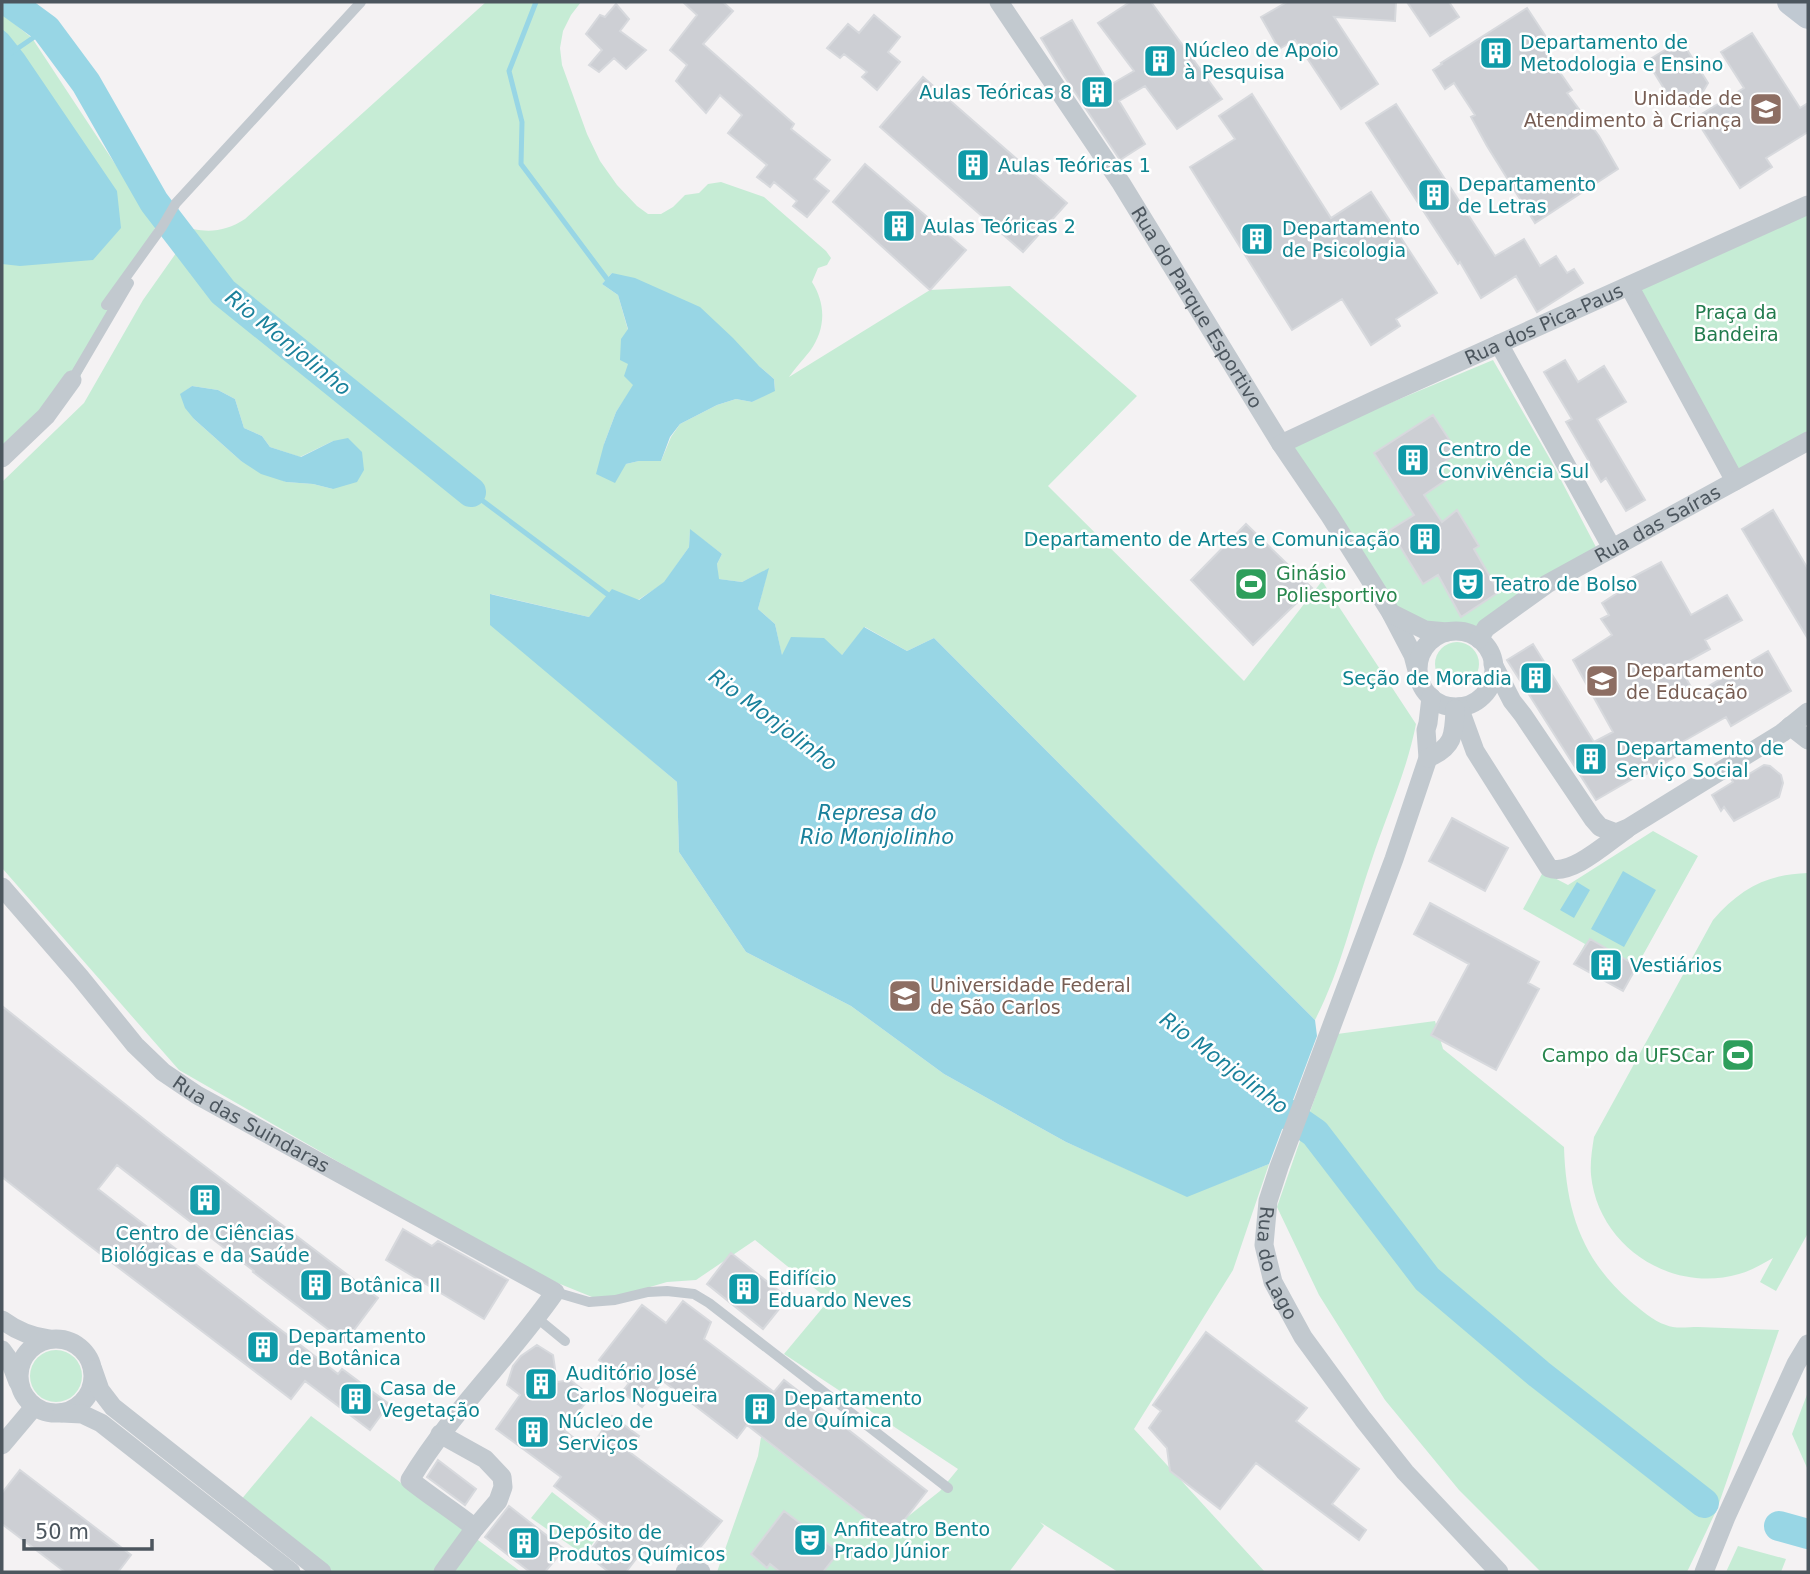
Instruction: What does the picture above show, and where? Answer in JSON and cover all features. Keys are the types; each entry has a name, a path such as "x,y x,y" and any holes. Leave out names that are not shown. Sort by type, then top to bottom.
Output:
{"main road":[{"path":"1790,2 1808,16"}],"street":[{"name":"Rua do Parque Esportivo","path":"999,2 1115,173 1281,444 1391,613 1413,655 1418,674"},
{"name":"Rua dos Pica-Paus","path":"1281,444 1808,205"},
{"path":"1629,286 1735,481"},
{"path":"1499,344 1612,548"},
{"path":"2,458 47,416 72,380"},
{"name":"Rua das Saíras","path":"1479,639 1486,628 1546,584 1808,441"},
{"path":"1391,613 1425,630 1458,631 1469,634 1479,639 1491,655 1493,674 1485,693 1478,700 1457,707 1442,704 1431,697 1421,684 1418,674 1418,663 1428,643 1447,632"},
{"path":"1493,664 1512,701 1600,827 1616,833 1628,828"},
{"name":"Rua do Lago","path":"1431,697 1426,730 1428,758 1394,859 1279,1167 1268,1201 1264,1245 1273,1282 1303,1337 1405,1472 1499,1572"},
{"path":"1428,758 1443,752 1454,732 1457,707"},
{"path":"1457,707 1475,751 1549,868 1556,871 1580,862 1808,712"},
{"path":"1790,726 1808,740"},
{"name":"Rua das Suindaras","path":"2,887 135,1045 163,1072 197,1095 555,1292"},
{"path":"475,1528 410,1480 440,1434 537,1318 555,1292"},
{"path":"2,1320 29,1335 64,1339 77,1345 88,1356 100,1390 113,1407 322,1572"},
{"path":"18,1382 19,1367 25,1354 36,1344 49,1339"},
{"path":"1704,1572 1790,1376 1808,1344"},
{"path":"2,1350 10,1361 24,1395 34,1406 47,1412 82,1415 101,1423 291,1572"},
{"path":"62,1413 75,1408 86,1398 92,1384 93,1370"},
{"path":"2,1445 34,1406"},
{"path":"440,1434 485,1459 502,1477 503,1487 498,1501 443,1572"},
{"path":"685,1572 701,1572"}],"lane":[{"path":"72,380 176,202 361,2"},
{"path":"106,305 160,231"},
{"path":"555,1292 589,1302 615,1300 658,1291 694,1294 948,1488"},
{"path":"537,1318 565,1341"}],"green space":[{"path":"486,2 581,2 563,31 560,48 562,65 587,134 600,161 617,185 637,206 648,214 661,214 685,195 699,193 708,184 721,182 764,197 831,258 827,265 818,268 812,282 822,308 819,334 810,351 789,377 930,290 1010,286 1137,396 1048,486 1244,681 1322,581 1416,724 1402,776 1339,962 1315,1020 934,638 907,651 865,627 842,655 782,656 775,624 758,609 768,569 742,582 718,579 717,564 722,554 690,530 689,547 664,583 638,600 589,617 491,594 623,736 677,782 679,852 746,952 851,1006 944,1074 1066,1142 1187,1196 1269,1164 1233,1270 1134,1429 1265,1572 1118,1572 1040,1522 1044,1526 1009,1572 717,1572 758,1456 761,1437 891,1537 906,1518 940,1491 958,1469 784,1354 829,1300 755,1240 696,1280 667,1282 602,1301 528,1271 179,1070 2,868 2,482 84,403 143,300 193,229 220,230 245,219","holes":["612,273 759,366 774,379 775,390 752,402 736,399 717,405 680,424 661,461 626,464 604,444 616,412 634,385 628,364 628,330 618,295 602,284","192,386 218,390 235,399 244,428 262,436 270,447 300,457 333,441 333,489 286,482 241,461 194,419 181,394"]},
{"path":"2,14 32,38 156,226 73,390 2,454"},
{"name":"Praça da Bandeira","path":"1808,211 1808,433 1734,474 1637,287"},
{"path":"1493,360 1550,459 1597,549 1473,631 1462,635 1398,616 1287,446"},
{"path":"1457,642 1473,648 1479,664 1473,680 1457,686 1441,680 1435,664 1441,648"},
{"path":"1653,831 1698,856 1623,991 1574,964 1585,944 1523,909 1543,872 1568,885"},
{"path":"1808,873 1808,1233 1776,1291 1760,1282 1773,1258 1743,1273 1713,1278 1688,1277 1664,1270 1642,1259 1623,1243 1608,1223 1597,1200 1591,1175 1594,1137 1713,920 1733,900 1755,885 1780,876"},
{"path":"1435,1021 1443,1049 1564,1147 1568,1192 1579,1232 1599,1268 1630,1301 1656,1321 1673,1327 1779,1330 1717,1509 1687,1572 1541,1572 1459,1490 1385,1400 1319,1295 1277,1207 1337,1034"},
{"path":"56,1350 66,1352 74,1358 80,1366 80,1386 74,1394 66,1400 56,1402 46,1400 38,1394 32,1386 30,1376 32,1366 38,1358 46,1352"},
{"path":"1808,1392 1808,1470 1792,1434"},
{"path":"311,1416 521,1572 332,1572 240,1501"},
{"path":"552,1492 602,1531 584,1555 531,1518"},
{"path":"1738,1546 1786,1559 1781,1572 1726,1572"}],"water":[{"path":"2,29 24,54 117,191 121,228 93,260 20,266 2,264"},
{"path":"612,273 635,278 700,307 774,379 775,391 752,402 736,399 717,405 680,424 670,437 661,461 626,464 615,483 596,474 616,412 633,385 624,376 628,364 620,360 621,339 628,329 618,295 602,284"},
{"path":"192,386 218,390 235,399 244,428 262,436 270,447 301,457 333,441 348,438 362,452 364,470 357,482 333,489 286,482 261,474 241,461 185,408 180,394"},
{"name":"Represa do Rio Monjolinho","path":"690,529 722,554 717,564 719,579 742,582 769,568 758,609 775,624 782,655 791,637 824,638 842,655 864,627 907,651 934,638 1315,1020 1317,1036 1269,1164 1187,1197 1066,1142 944,1074 851,1006 746,952 679,852 677,782 490,625 490,594 589,617 612,589 639,600 664,582 689,547"},
{"path":"1623,871 1656,890 1624,947 1591,929"},
{"path":"1577,882 1590,890 1574,918 1560,910"}],"building":[{"path":"683,2 723,2 733,11 703,44 794,124 791,129 830,160 814,179 829,191 807,217 793,206 797,201 774,182 770,187 757,177 767,165 728,133 742,115 720,95 706,113 676,81 687,65 670,50 697,15"},
{"path":"1130,2 1151,2 1222,99 1177,129 1145,86 1119,101 1145,144 1120,160 1041,38 1072,20 1110,85 1134,71 1098,23"},
{"path":"1287,2 1396,2 1395,21 1334,17 1378,84 1341,109 1295,40 1279,49 1261,17"},
{"path":"1407,2 1449,2 1459,17 1430,36"},
{"path":"616,4 629,19 620,31 646,50 626,69 614,58 599,72 589,65 602,50 586,34 600,15 605,17"},
{"path":"1527,8 1550,43 1543,48 1572,90 1567,93 1599,136 1618,169 1535,223 1487,146 1471,117 1475,115 1454,83 1445,89 1433,70"},
{"path":"874,15 900,37 888,52 900,62 877,90 862,77 867,72 844,54 840,58 827,48 848,24 859,33"},
{"name":"Unidade de Atendimento à Criança","path":"1752,33 1800,108 1808,103 1808,132 1766,158 1772,167 1740,188 1695,118 1744,88 1721,52"},
{"path":"1681,40 1708,83 1694,107 1673,103 1647,61"},
{"name":"Aulas Teóricas 1","path":"923,77 1067,203 1023,252 880,127"},
{"path":"1252,94 1331,218 1371,192 1437,293 1396,319 1400,326 1371,345 1342,299 1292,330 1190,167 1235,139 1219,116"},
{"path":"1396,104 1495,256 1524,239 1540,266 1556,256 1567,273 1574,269 1583,283 1537,312 1516,276 1481,298 1460,262 1458,264 1366,123"},
{"name":"Aulas Teóricas 2","path":"865,164 966,250 930,290 833,202"},
{"path":"1565,360 1578,382 1604,366 1626,402 1597,419 1645,500 1626,511 1606,478 1601,482 1566,422 1572,419 1544,372"},
{"path":"1433,415 1458,453 1437,467 1446,480 1424,495 1442,522 1457,510 1479,546 1474,549 1499,592 1461,617 1438,575 1423,584 1390,530 1414,515 1374,453"},
{"path":"1773,510 1808,569 1808,639 1742,529"},
{"name":"Ginásio Poliesportivo","path":"1246,524 1312,588 1253,645 1191,580"},
{"path":"1661,562 1691,615 1727,595 1742,620 1705,640 1710,649 1679,666 1695,694 1768,651 1791,691 1731,726 1726,717 1670,749 1675,757 1596,800 1507,660 1533,644 1594,742 1613,732 1573,660 1612,635 1601,619 1609,615 1602,603 1631,584 1629,579"},
{"path":"1764,765 1770,766 1781,775 1783,783 1779,797 1734,821 1724,807 1721,811 1712,795 1747,769 1749,774"},
{"path":"1452,818 1508,848 1485,891 1429,861"},
{"path":"1430,903 1539,962 1528,983 1539,989 1496,1070 1431,1035 1469,964 1414,934"},
{"name":"Vestiários","path":"1590,939 1637,966 1623,991 1574,964"},
{"path":"2,1006 165,1136 378,1298 345,1342 117,1165 98,1189 338,1374 342,1369 389,1404 370,1430 305,1381 291,1399 2,1177"},
{"path":"403,1229 432,1246 438,1241 508,1280 484,1319 386,1260"},
{"name":"Edifício Eduardo Neves","path":"731,1253 788,1298 763,1329 707,1284"},
{"name":"Departamento de Química","path":"683,1301 711,1322 704,1339 774,1392 784,1380 927,1491 891,1537 747,1425 737,1438 663,1381 642,1407 622,1392 629,1383 599,1360 642,1305 666,1323"},
{"path":"1206,1332 1307,1408 1296,1421 1359,1469 1332,1504 1366,1530 1359,1540 1256,1463 1220,1509 1170,1471 1167,1448 1149,1428 1161,1411 1153,1405"},
{"path":"537,1345 553,1355 557,1382 570,1380 591,1396 564,1430 589,1450 612,1416 639,1436 628,1451 722,1521 693,1556 681,1545 675,1551 668,1545 656,1561 642,1551 626,1572 609,1572 587,1555 608,1527 554,1486 561,1477 496,1429 520,1395 507,1385 513,1366 521,1356"},
{"path":"438,1460 476,1489 465,1505 427,1477"},
{"path":"20,1470 131,1555 118,1572 65,1572 2,1524 2,1493"},
{"name":"Depósito de Produtos Químicos","path":"509,1506 564,1549 545,1572 530,1572 485,1537"},
{"path":"784,1511 839,1552 823,1572 780,1572 770,1564 767,1568 751,1554"}],"waterway":[{"name":"Rio Monjolinho","path":"9,2 46,29 86,83 154,202 223,292 471,492"},
{"path":"536,2 509,71 522,122 521,164 607,279"},
{"path":"2,59 46,29"},
{"path":"471,492 611,597"},
{"name":"Rio Monjolinho","path":"1273,1104 1315,1133 1427,1279 1539,1374 1704,1503"},
{"name":"Rio Monjolinho","path":"1779,1526 1808,1534"}],"place":[{"name":"Departamento de Metodologia e Ensino","path":"1496,53"},
{"name":"Núcleo de Apoio à Pesquisa","path":"1160,61"},
{"name":"Aulas Teóricas 8","path":"1097,92"},
{"name":"Unidade de Atendimento à Criança","path":"1766,109"},
{"name":"Aulas Teóricas 1","path":"973,165"},
{"name":"Departamento de Letras","path":"1434,195"},
{"name":"Aulas Teóricas 2","path":"899,226"},
{"name":"Departamento de Psicologia","path":"1257,239"},
{"name":"Centro de Convivência Sul","path":"1413,460"},
{"name":"Departamento de Artes e Comunicação","path":"1425,539"},
{"name":"Ginásio Poliesportivo","path":"1251,584"},
{"name":"Teatro de Bolso","path":"1468,584"},
{"name":"Seção de Moradia","path":"1536,678"},
{"name":"Departamento de Educação","path":"1602,681"},
{"name":"Departamento de Serviço Social","path":"1591,759"},
{"name":"Vestiários","path":"1606,965"},
{"name":"Universidade Federal de São Carlos","path":"905,996"},
{"name":"Campo da UFSCar","path":"1738,1055"},
{"name":"Centro de Ciências Biológicas e da Saúde","path":"205,1200"},
{"name":"Botânica II","path":"316,1285"},
{"name":"Edifício Eduardo Neves","path":"744,1289"},
{"name":"Departamento de Botânica","path":"263,1347"},
{"name":"Auditório José Carlos Nogueira","path":"541,1384"},
{"name":"Casa de Vegetação","path":"356,1399"},
{"name":"Departamento de Química","path":"760,1409"},
{"name":"Núcleo de Serviços","path":"533,1432"},
{"name":"Anfiteatro Bento Prado Júnior","path":"810,1540"},
{"name":"Depósito de Produtos Químicos","path":"524,1543"}]}
